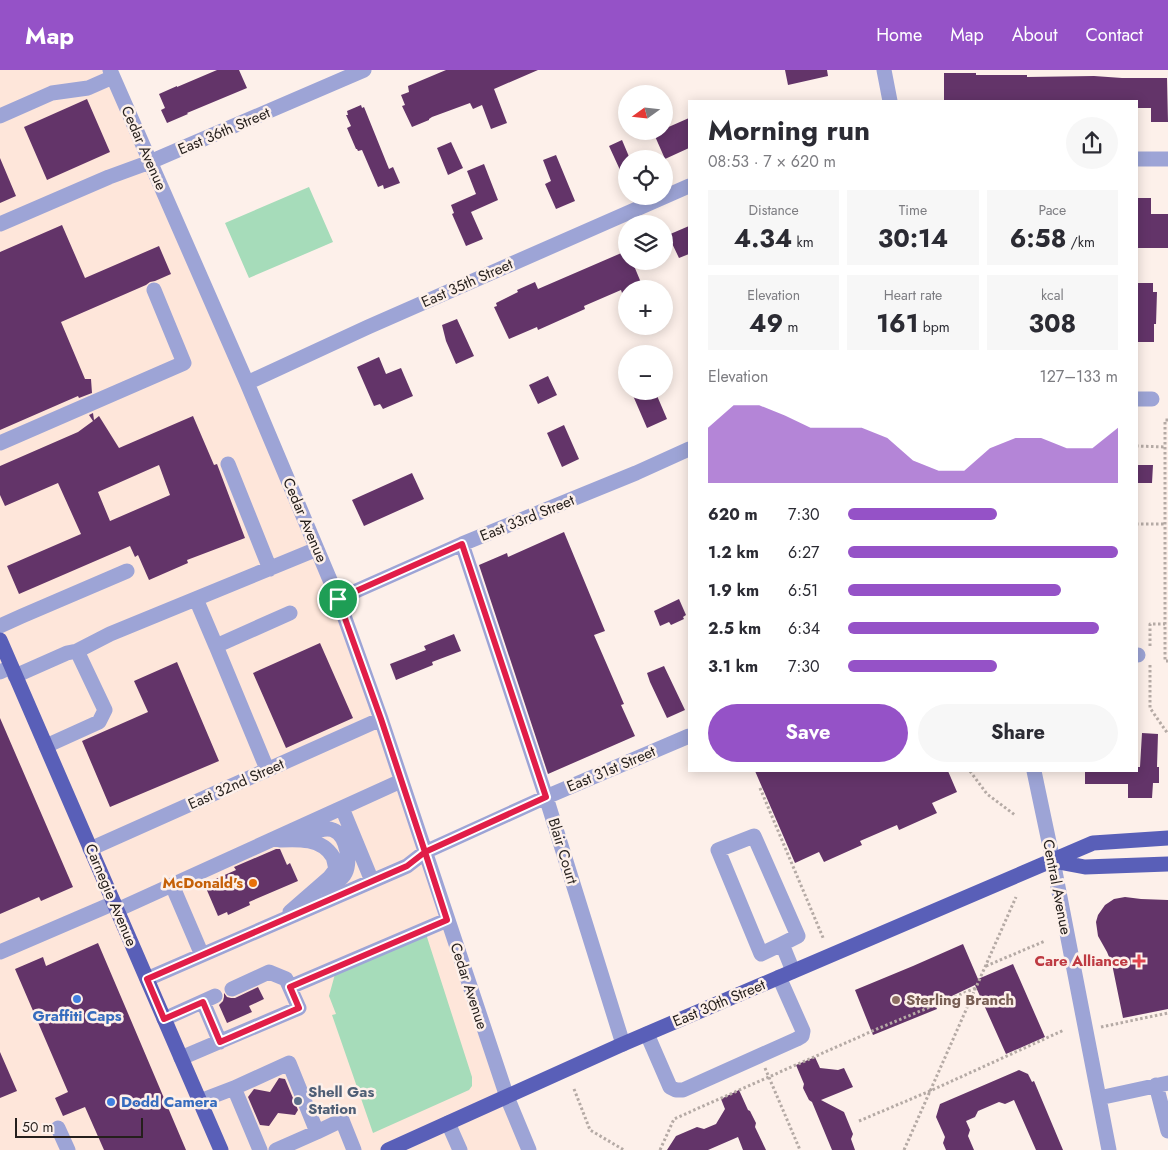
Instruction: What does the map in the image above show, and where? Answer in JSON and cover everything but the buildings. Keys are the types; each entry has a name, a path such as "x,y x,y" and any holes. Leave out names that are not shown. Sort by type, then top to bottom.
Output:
{"main road":[{"name":"Carnegie Avenue","path":"0,640 9,671 46,746 221,1150"},
{"name":"East 30th Street","path":"388,1150 623,1044 1093,843 1168,838"},
{"path":"1053,861 1085,867 1168,864"}],"street":[{"name":"East 36th Street","path":"0,224 364,70"},
{"path":"884,70 887,100"},
{"name":"Cedar Avenue","path":"112,73 247,383 338,599 381,719 507,1097 529,1150"},
{"path":"0,116 52,93 88,88 112,73"},
{"path":"1138,158 1168,159"},
{"name":"East 35th Street","path":"247,383 368,327 688,186"},
{"path":"0,443 184,363 154,290"},
{"path":"1138,399 1152,399"},
{"name":"East 33rd Street","path":"338,599 462,544 636,473 688,449"},
{"path":"228,464 270,568"},
{"name":"Blair Court","path":"462,544 546,797 623,1044"},
{"path":"9,671 78,651 110,634 317,548"},
{"path":"0,626 127,571"},
{"path":"196,599 267,769"},
{"path":"216,646 290,612"},
{"path":"46,746 99,722 105,710 78,651"},
{"name":"East 32nd Street","path":"90,849 381,719"},
{"name":"East 31st Street","path":"277,922 407,866 425,852 546,797 688,736"},
{"name":"Central Avenue","path":"1034,772 1109,1150"},
{"path":"0,952 172,885 401,781"},
{"path":"342,808 372,881"},
{"path":"754,836 798,936 782,944 761,954 718,850 754,836"},
{"path":"147,979 277,922 329,878 336,869 333,857 315,841 296,839 270,841"},
{"path":"172,885 202,955"},
{"path":"290,987 447,920"},
{"path":"782,944 793,972"},
{"path":"181,1058 299,1008 286,979 269,972 232,989"},
{"path":"647,1034 670,1087 676,1090 683,1090 802,1036 802,1031 779,978"},
{"path":"164,1019 209,999 220,1042"},
{"path":"200,1101 289,1063 317,1132"},
{"path":"1099,1098 1162,1084 1168,1131"},
{"path":"234,1088 260,1150"},
{"path":"282,1149 342,1120 354,1150"},
{"path":"448,1123 460,1150"},
{"path":"58,1128 68,1150"}],"path":[{"path":"1167,419 1165,447 1165,661 1168,661"},
{"path":"1138,446 1165,447"},
{"path":"1138,524 1165,524"},
{"path":"1165,624 1150,624 1144,655 1150,708 1168,734"},
{"path":"971,772 987,794 1015,815"},
{"path":"760,788 824,940"},
{"path":"904,1150 1016,897"},
{"path":"986,966 1045,941"},
{"path":"660,1150 674,1119 976,988"},
{"path":"1101,1027 1168,1013"},
{"path":"859,1121 1064,1030"},
{"path":"759,1056 800,1150"},
{"path":"574,1088 590,1130 624,1150"}],"shaded area":[{"path":"0,70 110,70 338,599 529,1150 0,1150"}],"green space":[{"path":"309,187 333,242 249,278 225,223"},
{"path":"426,934 472,1077 472,1086 469,1090 373,1133 332,1015 336,1014 329,996 335,974"}],"place":[{"name":"McDonald's","path":"253,883"},
{"name":"Care Alliance","path":"1139,961"},
{"name":"Graffiti Caps","path":"77,999"},
{"name":"Sterling Branch","path":"896,1000"},
{"name":"Shell Gas Station","path":"298,1101"},
{"name":"Dodd Camera","path":"111,1102"}],"route":[{"path":"338,599 381,719 425,852 407,866 147,979 164,1019 203,1002 220,1042 299,1008 290,987 447,920 425,852 546,797 462,544 338,599"}]}
